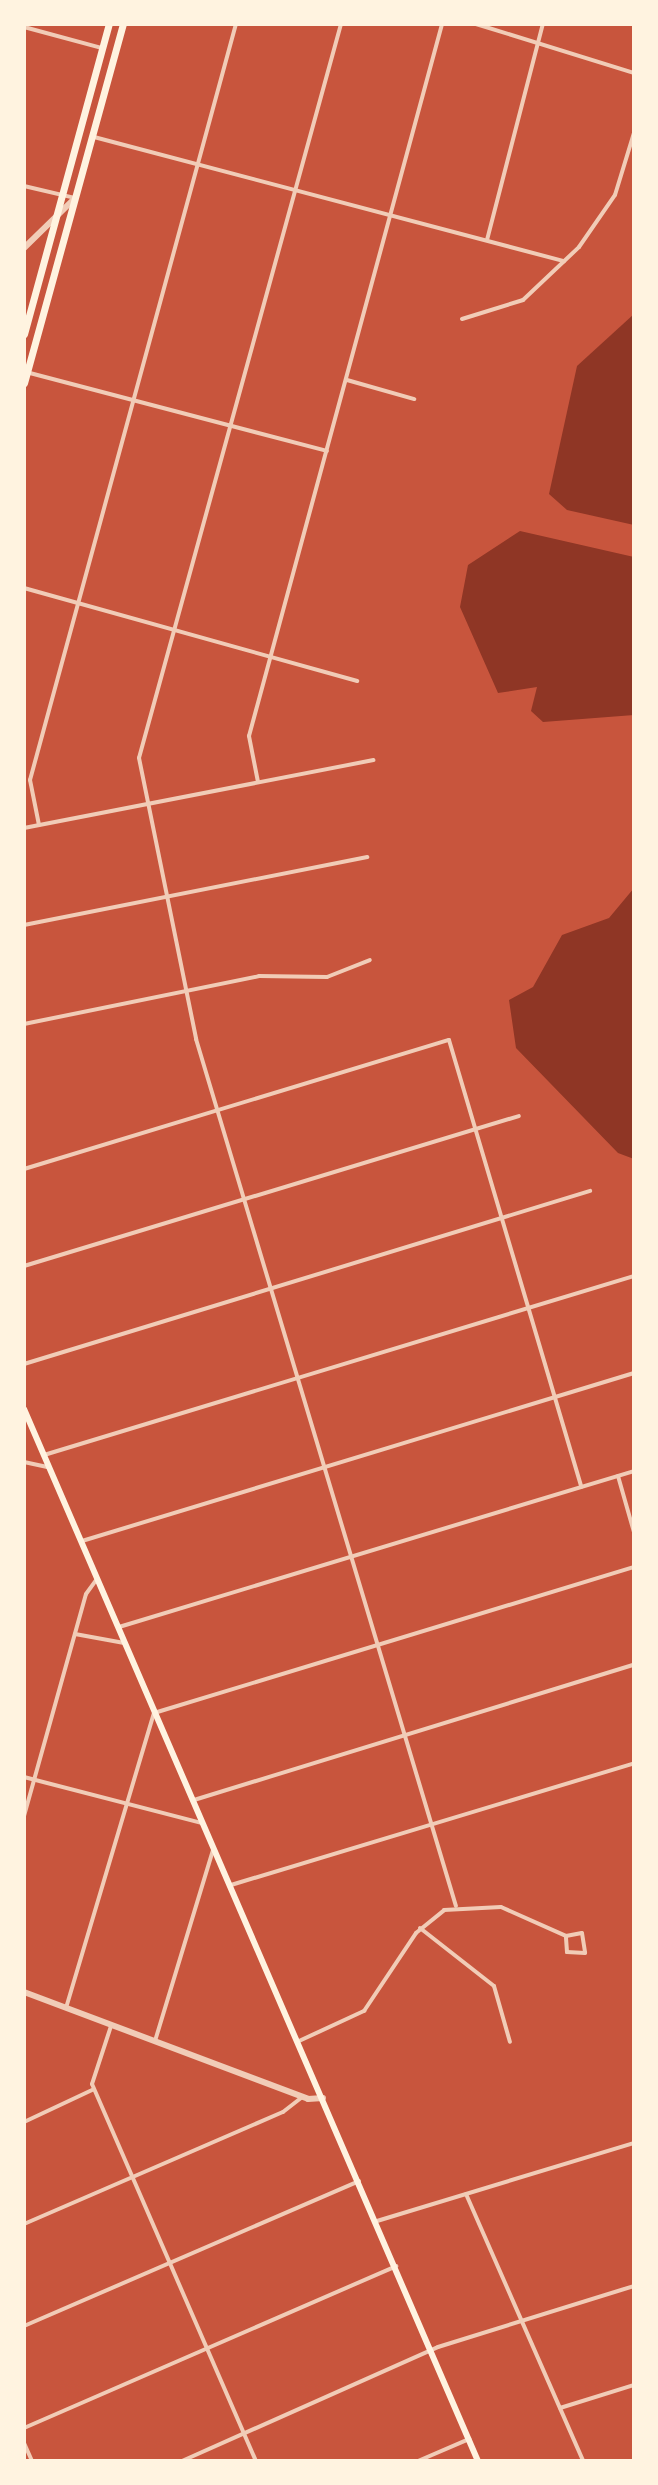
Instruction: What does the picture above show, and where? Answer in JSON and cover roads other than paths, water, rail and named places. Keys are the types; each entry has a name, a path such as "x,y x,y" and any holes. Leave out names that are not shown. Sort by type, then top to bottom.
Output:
{"main road":[{"path":"24,334 109,24"},
{"path":"24,383 123,24"},
{"path":"24,1409 478,2461"}],"street":[{"path":"39,825 30,780 236,24"},
{"path":"341,24 139,758 186,991 217,1110 456,1906"},
{"path":"258,782 249,736 442,24"},
{"path":"476,24 634,73"},
{"path":"487,240 543,24"},
{"path":"24,27 102,48"},
{"path":"462,319 523,300 564,261 610,204 634,133"},
{"path":"91,136 391,218 564,261"},
{"path":"69,171 81,174"},
{"path":"24,186 75,198"},
{"path":"24,248 75,198"},
{"path":"26,372 327,451"},
{"path":"347,380 414,399"},
{"path":"24,588 357,681"},
{"path":"24,828 373,760"},
{"path":"24,925 167,894 367,857"},
{"path":"24,1024 259,976 327,977 370,960"},
{"path":"24,1169 449,1040 581,1487"},
{"path":"24,1266 519,1116"},
{"path":"24,1364 590,1191"},
{"path":"44,1455 634,1276"},
{"path":"82,1541 634,1373"},
{"path":"24,1462 50,1468"},
{"path":"119,1627 634,1471"},
{"path":"617,1476 634,1532"},
{"path":"66,2008 146,1724 156,1712 634,1567"},
{"path":"24,1816 75,1634 98,1578"},
{"path":"75,1634 126,1642"},
{"path":"194,1800 634,1665"},
{"path":"231,1885 634,1763"},
{"path":"24,1777 124,1805 204,1822"},
{"path":"155,2041 205,1860 215,1848"},
{"path":"299,2041 364,2011 420,1928 456,1906 494,1905 566,1936 585,1935 585,1953 567,1952 566,1936"},
{"path":"420,1928 494,1986 510,2042"},
{"path":"24,1992 302,2097 323,2098"},
{"path":"111,2025 94,2089 256,2461"},
{"path":"24,2122 94,2089"},
{"path":"24,2224 283,2112 302,2097"},
{"path":"377,2221 634,2143"},
{"path":"24,2326 359,2181"},
{"path":"466,2194 583,2461"},
{"path":"24,2428 396,2266"},
{"path":"182,2461 431,2352 634,2286"},
{"path":"560,2408 634,2385"},
{"path":"418,2461 469,2439"},
{"path":"24,2443 32,2461"}]}
